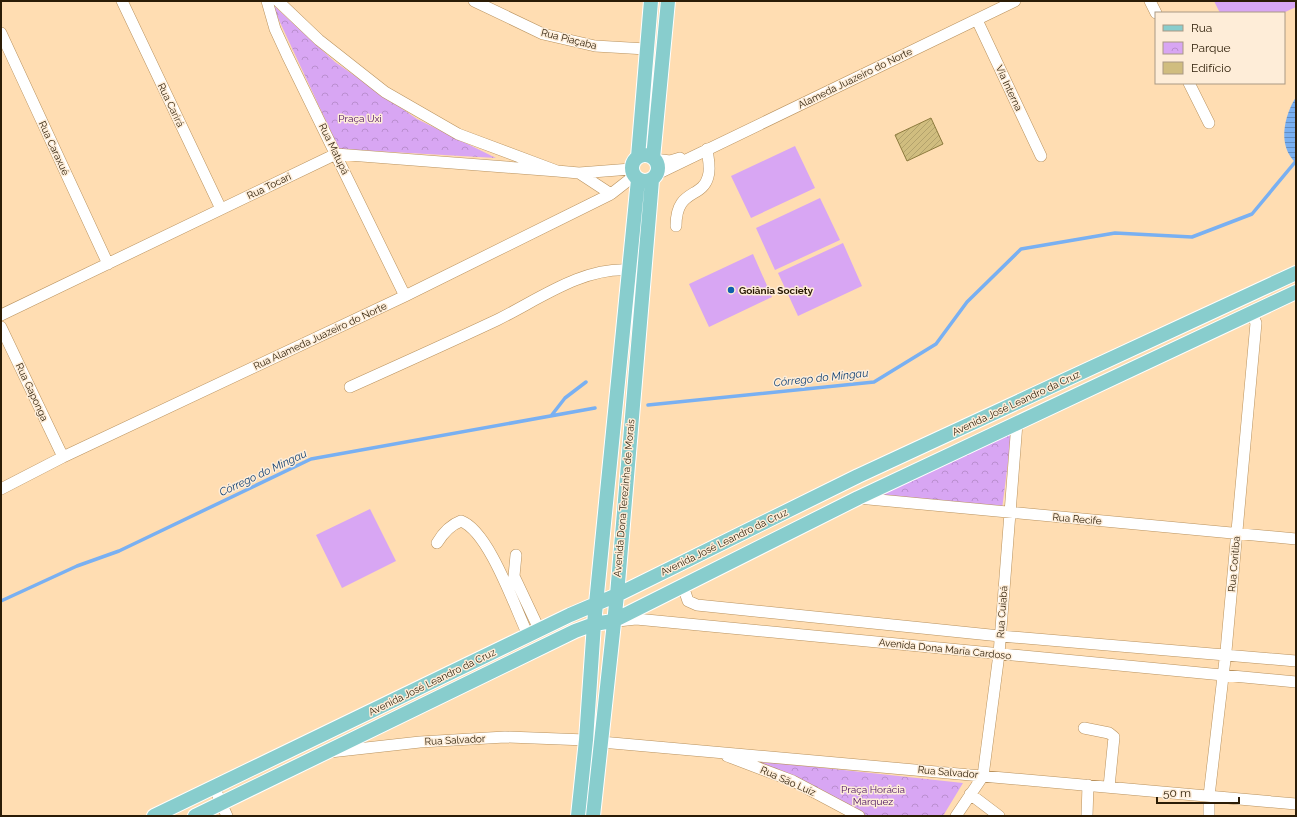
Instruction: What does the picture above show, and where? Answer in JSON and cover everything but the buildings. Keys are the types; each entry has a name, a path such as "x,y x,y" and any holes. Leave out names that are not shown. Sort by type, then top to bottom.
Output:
{"main road":[{"name":"Avenida Dona Terezinha de Morais","path":"593,816 617,594 642,173 646,50 651,1"},
{"path":"642,173 646,155 654,159 668,1"},
{"name":"Avenida Dona Terezinha de Morais","path":"578,816 586,740 594,624 629,270 642,173"},
{"name":"Avenida José Leandro da Cruz","path":"154,816 534,632 617,594 858,476 1296,273"},
{"name":"Avenida José Leandro da Cruz","path":"613,621 858,498 1296,292"},
{"name":"Avenida Dona Maria Cardoso","path":"594,624 613,621"},
{"name":"Avenida José Leandro da Cruz","path":"195,816 224,810 324,753 594,624"}],"street":[{"name":"Rua Carirá","path":"122,1 221,209"},
{"name":"Rua Matupá","path":"267,1 269,13 284,48 405,296"},
{"path":"278,1 319,40 386,92 458,134 557,171 579,173 642,173"},
{"name":"Rua Piaçaba","path":"474,1 543,34 595,46 646,50"},
{"name":"Alameda Juazeiro do Norte","path":"642,173 707,149 1014,1"},
{"path":"1150,1 1156,12"},
{"name":"Via Interna","path":"977,20 1040,156"},
{"name":"Rua Caraxué","path":"1,33 108,264"},
{"path":"1190,84 1209,123"},
{"path":"676,226 676,214 681,202 704,184 708,177 707,149"},
{"name":"Rua Tocari","path":"1,315 336,154 557,171"},
{"name":"Alameda Juazeiro do Norte","path":"654,159 670,161 696,154"},
{"path":"579,173 611,194"},
{"name":"Rua Alameda Juazeiro do Norte","path":"1,489 63,457 405,296 611,194 642,173"},
{"path":"350,387 497,320 570,282 612,269 629,270"},
{"name":"Rua Coritiba","path":"1209,816 1209,796 1224,676 1256,322 1251,312"},
{"name":"Rua Gaponga","path":"1,327 63,457"},
{"name":"Rua Cuiabá","path":"956,816 983,776 999,654 1017,423"},
{"name":"Rua Recife","path":"858,498 1296,540"},
{"path":"437,543 454,523 461,521 471,527 488,549 534,632"},
{"path":"516,555 514,576 534,632"},
{"name":"Avenida Dona Maria Cardoso","path":"683,586 688,601 697,605 1000,636 1296,661"},
{"name":"Avenida Dona Maria Cardoso","path":"613,621 636,619 1296,682"},
{"path":"1084,728 1109,733 1114,737 1109,787"},
{"name":"Rua Salvador","path":"324,753 420,742 505,737 586,740"},
{"name":"Rua Salvador","path":"601,742 716,751 1296,804"},
{"name":"Rua São Luiz","path":"716,751 793,781 859,816"},
{"path":"1087,816 1088,785"},
{"path":"214,787 224,810"},
{"path":"970,794 999,816"}],"green space":[{"path":"1214,1 1296,1 1296,7 1285,12 1220,12"},
{"name":"Praça Uxi","path":"271,3 335,62 417,119 496,158 339,149"},
{"path":"795,146 815,188 751,218 731,176"},
{"path":"820,198 840,240 775,270 756,228"},
{"path":"843,243 862,286 798,316 778,273"},
{"name":"Goiânia Society","path":"753,254 772,297 709,327 689,284"},
{"path":"1012,431 1002,509 881,495"},
{"path":"370,509 396,561 342,588 316,535"},
{"name":"Praça Horácia Marquez","path":"742,759 963,783 943,816 867,816 804,782"}],"water":[{"path":"1296,97 1296,163 1286,148 1284,131 1288,113"}],"waterway":[{"name":"Córrego do Mingau","path":"648,405 874,382 936,344 967,302 1021,249 1115,233 1192,237 1252,214 1296,161"},
{"name":"Córrego do Mingau","path":"551,416 565,398 586,382"},
{"name":"Córrego do Mingau","path":"1,601 77,566 119,551 311,459 595,408"}],"place":[{"name":"Goiânia Society","path":"731,290"}]}
